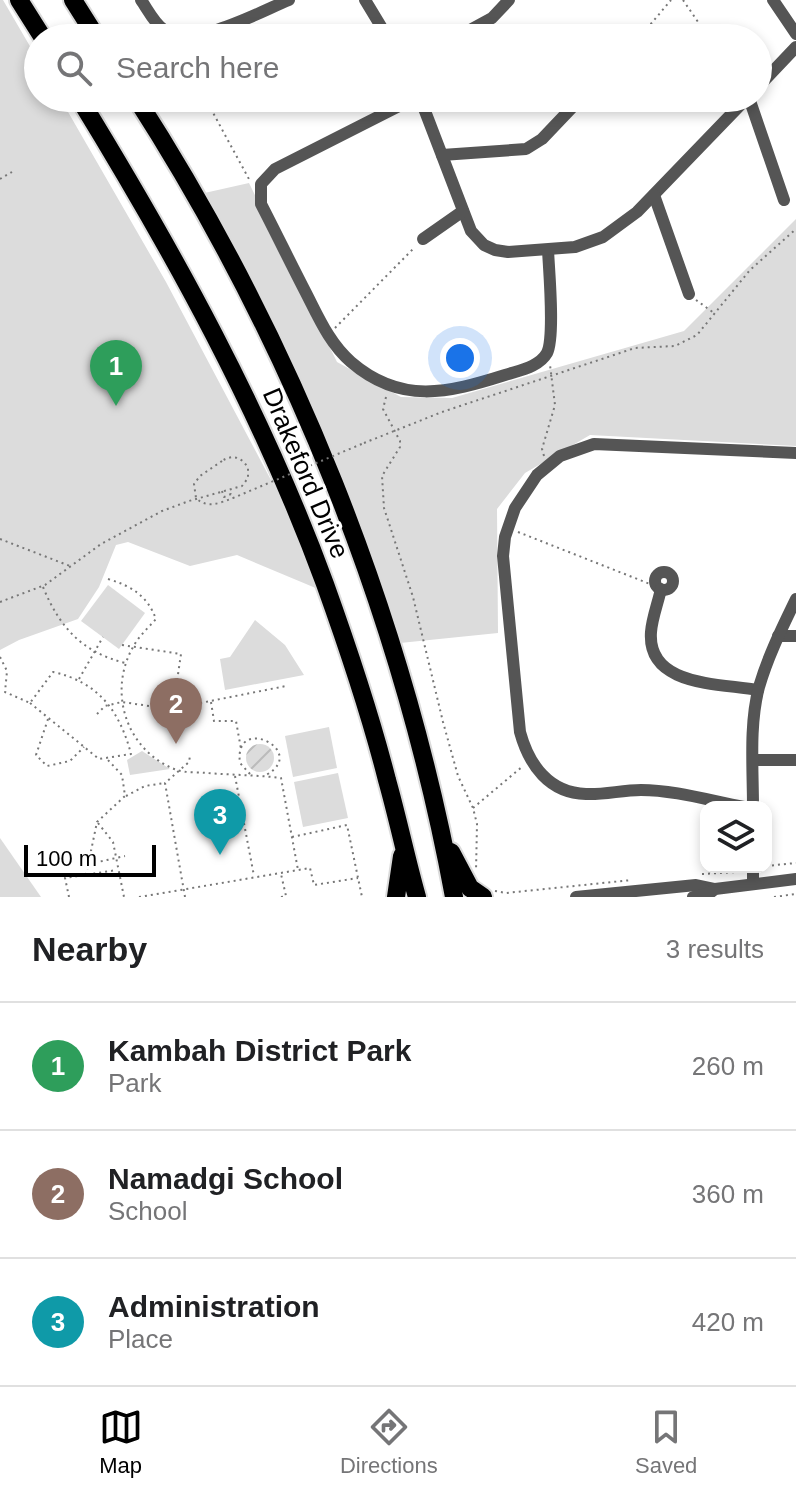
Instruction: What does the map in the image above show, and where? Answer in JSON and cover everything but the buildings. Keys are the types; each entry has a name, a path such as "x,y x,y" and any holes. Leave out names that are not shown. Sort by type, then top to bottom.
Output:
{"highway":[{"path":"19,0 34,24"},
{"path":"73,0 88,24"},
{"name":"Drakeford Drive","path":"87,112 177,263 229,361 279,471 347,647 387,779 417,897"},
{"name":"Drakeford Drive","path":"144,112 218,237 276,351 345,514 390,642 417,737 454,897"},
{"path":"441,836 470,888 486,893"},
{"path":"396,897 404,845"}],"street":[{"path":"141,0 156,24"},
{"path":"224,24 289,0"},
{"path":"365,0 380,24"},
{"path":"481,24 492,18 509,0"},
{"path":"773,0 796,34"},
{"path":"772,72 796,47"},
{"path":"390,112 275,169 261,184 261,204 328,335 342,353 366,374 405,390 426,393 459,390 534,365 546,354 550,339 548,250"},
{"path":"424,112 471,231 479,241 495,250 575,247 603,237 621,226 654,195 734,112"},
{"path":"442,155 526,149 542,139 568,112"},
{"path":"753,112 784,200"},
{"path":"654,195 689,294"},
{"path":"423,239 463,211"},
{"path":"708,801 641,790 586,794 570,792 543,777 530,760 520,732 503,566 508,527 515,508 537,475 560,456 585,446 611,443 796,453"},
{"path":"658,586 651,635 656,659 664,669 684,678 758,690"},
{"path":"753,801 758,690 796,599"},
{"path":"778,636 796,636"},
{"path":"753,760 796,760"},
{"path":"753,873 753,884"},
{"path":"693,897 715,889 796,879"},
{"path":"576,897 696,885 715,889"}],"path":[{"path":"651,24 671,0"},
{"path":"683,0 699,24"},
{"path":"213,112 254,189"},
{"path":"0,179 12,172"},
{"path":"0,602 43,585 101,544 162,511 222,491 242,486 249,473 242,459 232,457 196,479 194,493 199,501 208,505 233,498 395,430 552,374 635,348 675,346 697,335 750,270 796,229"},
{"path":"328,335 423,239"},
{"path":"689,294 714,314"},
{"path":"546,463 542,449 555,405 548,361"},
{"path":"383,403 400,447 382,476 384,508 413,597 458,776 473,808 477,876"},
{"path":"222,491 224,497 231,494 233,498"},
{"path":"508,527 658,586"},
{"path":"0,539 71,566"},
{"path":"108,579 137,590 156,619 133,647 122,677 122,702 127,724 146,751 178,771 281,778 298,870"},
{"path":"43,585 59,621 70,634 105,658 126,663"},
{"path":"78,680 92,651 103,637"},
{"path":"122,645 181,654 173,709"},
{"path":"0,657 7,671 5,692 30,703 99,759 131,754 124,731 110,705 90,685 53,672 30,703"},
{"path":"97,714 105,706 122,702 173,709 286,686"},
{"path":"211,701 214,721 236,721 240,763 254,776"},
{"path":"190,719 192,705"},
{"path":"48,718 36,755 47,766 70,761 84,747"},
{"path":"241,750 255,738 273,744 278,763 264,776"},
{"path":"86,875 97,822 125,796 145,786 165,783 189,762 190,756"},
{"path":"106,758 122,775 125,796"},
{"path":"473,808 530,760"},
{"path":"234,775 255,877"},
{"path":"165,783 185,897"},
{"path":"97,822 113,842 124,897"},
{"path":"292,837 347,825 362,897"},
{"path":"88,864 125,856"},
{"path":"772,865 796,863"},
{"path":"139,897 310,868 314,885 358,878"},
{"path":"69,897 65,878 118,870"},
{"path":"281,873 286,896 281,897"},
{"path":"694,875 723,873"},
{"path":"486,893 636,880"},
{"path":"774,897 796,894"}],"shaded area":[{"path":"0,0 3,0 24,36 24,112 68,112 166,282 297,529 318,589 237,555 190,566 128,542 116,545 99,587 78,619 0,650"},
{"path":"249,183 337,362 401,397 452,398 684,331 796,219 796,446 590,435 525,473 497,509 498,633 400,643 287,352 200,194"},
{"path":"108,585 145,613 119,649 81,621"},
{"path":"255,620 285,645 304,675 225,690 220,659 230,657"},
{"path":"329,727 337,768 293,777 285,736"},
{"path":"260,744 270,748 274,758 270,768 260,772 250,768 246,758 250,748"},
{"path":"142,751 170,769 130,775 127,760"},
{"path":"338,773 348,818 303,827 294,782"},
{"path":"0,838 41,897 0,897"}],"place":[{"name":"Kambah District Park","path":"116,406"},
{"name":"Namadgi School","path":"176,744"},
{"name":"Administration","path":"220,855"}]}
